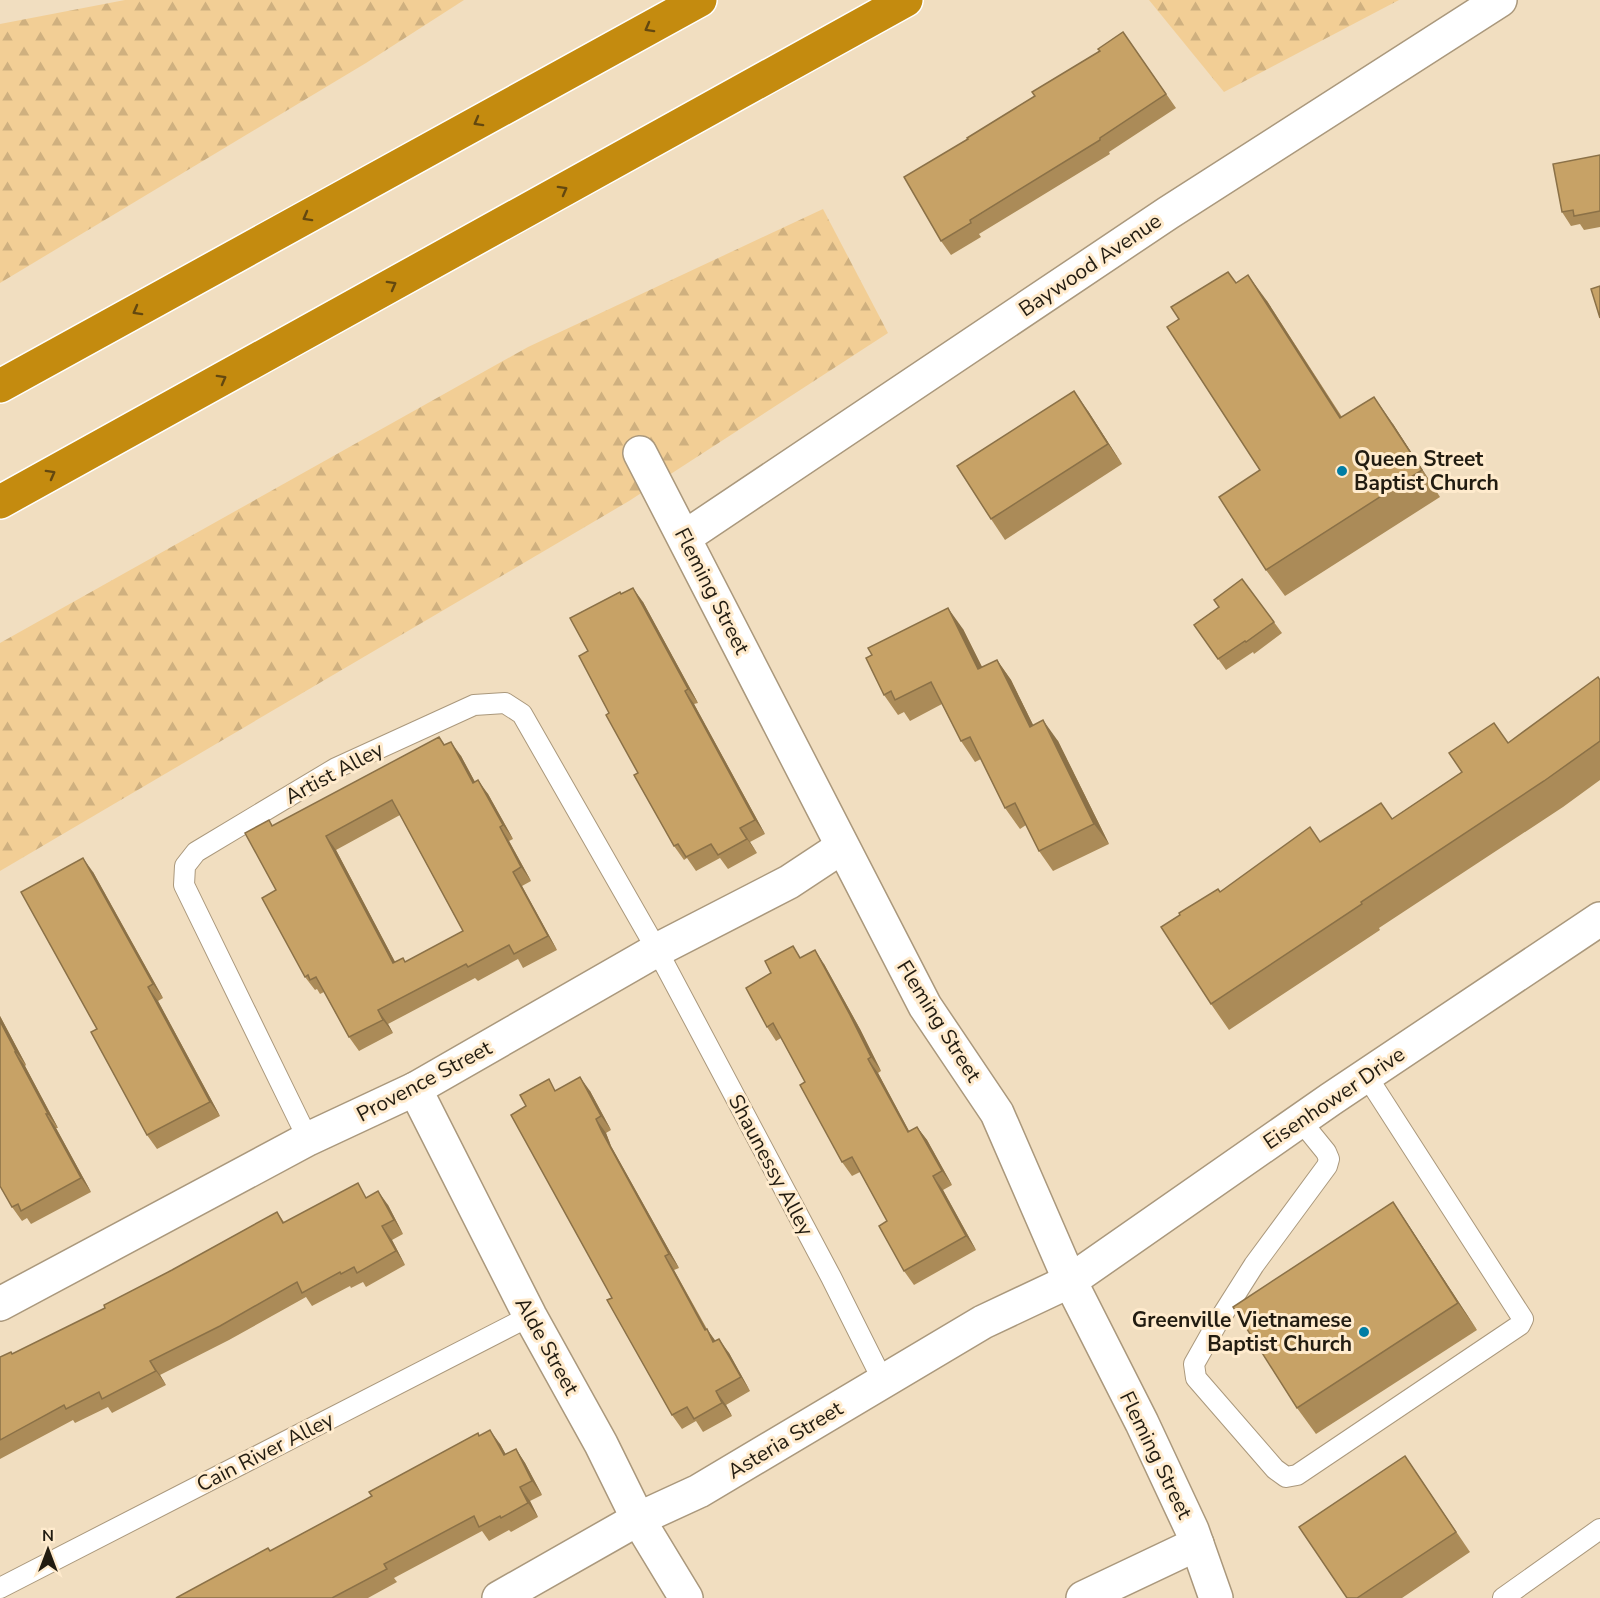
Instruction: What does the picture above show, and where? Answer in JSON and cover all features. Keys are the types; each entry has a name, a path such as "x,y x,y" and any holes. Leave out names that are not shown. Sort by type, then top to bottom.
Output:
{"highway":[{"path":"0,386 700,0"},
{"path":"0,502 906,0"}],"street":[{"name":"Baywood Avenue","path":"685,537 1168,213 1500,0"},
{"name":"Fleming Street","path":"640,453 925,1006 997,1113 1070,1281 1142,1423 1192,1530 1216,1598"},
{"name":"Provence Street","path":"0,1304 308,1139 415,1089 657,951 789,882 842,847"},
{"name":"Eisenhower Drive","path":"1070,1281 1366,1075 1600,920"},
{"name":"Alde Street","path":"415,1089 530,1316 601,1444 638,1519 686,1598"},
{"name":"Asteria Street","path":"499,1598 638,1519 699,1491 982,1322 1070,1281"},
{"path":"1083,1598 1197,1544"}],"lane":[{"name":"Artist Alley","path":"308,1139 184,885 185,866 196,852 336,768 474,705 505,703 522,714 657,951"},
{"name":"Shaunessy Alley","path":"657,951 831,1277 883,1382"},
{"path":"1300,1120 1326,1152 1329,1159 1327,1166 1254,1265 1194,1364 1196,1378 1275,1469 1286,1477 1297,1475 1520,1326 1523,1319 1366,1075"},
{"name":"Cain River Alley","path":"0,1588 530,1316"},
{"path":"1503,1598 1600,1529"}],"green space":[{"path":"125,0 464,0 366,63 0,283 0,24"},
{"path":"1149,0 1399,0 1224,92"},
{"path":"823,209 888,333 629,501 0,871 0,643 528,347"}],"building":[{"path":"1123,32 1166,94 1100,140 970,220 971,223 941,241 904,177 1035,96 1032,92 1100,51 1098,49"},
{"path":"1600,155 1600,211 1574,216 1573,210 1562,212 1553,164"},
{"name":"Queen Street Baptist Church","path":"1228,272 1236,283 1248,275 1340,418 1374,397 1422,470 1266,570 1219,497 1260,470 1167,327 1179,319 1171,307"},
{"path":"1600,286 1600,318 1591,289"},
{"path":"1074,391 1108,444 991,519 957,466"},
{"path":"1242,579 1274,622 1218,659 1194,625 1219,607 1214,600"},
{"path":"633,588 688,689 685,691 755,820 740,828 747,839 718,855 711,844 686,857 678,844 674,846 634,775 638,773 606,715 609,713 579,656 588,651 570,618 620,592 621,594"},
{"path":"948,608 978,669 997,660 1030,727 1043,720 1094,824 1039,851 1015,803 1005,808 970,737 961,741 931,682 895,700 891,691 884,695 866,658 872,655 868,648"},
{"path":"1598,677 1600,680 1600,741 1211,1004 1161,927 1218,889 1220,892 1310,827 1320,842 1381,803 1392,819 1462,772 1449,753 1494,723 1508,743"},
{"path":"439,737 444,745 451,742 473,783 478,780 503,825 500,827 521,867 513,872 548,936 514,954 509,945 468,967 466,964 378,1010 383,1020 349,1037 316,977 310,980 308,975 305,977 262,898 276,890 245,833 269,820 272,826","holes":["392,800 463,931 405,962 403,958 393,963 326,836"]},
{"path":"83,858 153,984 148,987 210,1102 147,1135 91,1032 97,1029 21,892"},
{"path":"793,946 800,958 815,950 871,1057 868,1059 908,1132 917,1127 942,1171 933,1176 966,1236 904,1271 879,1226 887,1221 852,1157 842,1162 800,1085 805,1082 773,1023 767,1027 746,988 771,973 765,961"},
{"path":"0,1021 81,1178 21,1211 18,1204 12,1207 0,1186"},
{"path":"580,1077 601,1116 596,1119 602,1132 669,1254 665,1256 705,1330 707,1329 713,1342 719,1339 741,1377 716,1391 722,1403 694,1419 687,1407 672,1415 607,1300 612,1298 511,1115 526,1106 520,1095 549,1079 555,1091"},
{"path":"358,1183 366,1198 378,1191 394,1220 382,1226 396,1251 357,1273 354,1267 341,1274 340,1272 302,1293 297,1282 220,1326 150,1361 156,1371 102,1399 99,1392 66,1409 64,1405 0,1440 0,1357 11,1352 12,1354 105,1308 104,1305 277,1212 283,1223"},
{"name":"Greenville Vietnamese Baptist Church","path":"1393,1202 1458,1303 1297,1408 1233,1307"},
{"path":"490,1430 504,1455 516,1449 532,1481 520,1487 528,1503 501,1518 500,1516 479,1527 474,1516 384,1564 387,1569 332,1598 176,1598 268,1548 270,1551 372,1496 369,1492 478,1433 479,1436"},
{"path":"1405,1456 1456,1532 1357,1598 1347,1598 1299,1527"}],"place":[{"name":"Queen Street Baptist Church","path":"1342,471"},
{"name":"Greenville Vietnamese Baptist Church","path":"1364,1332"}]}
